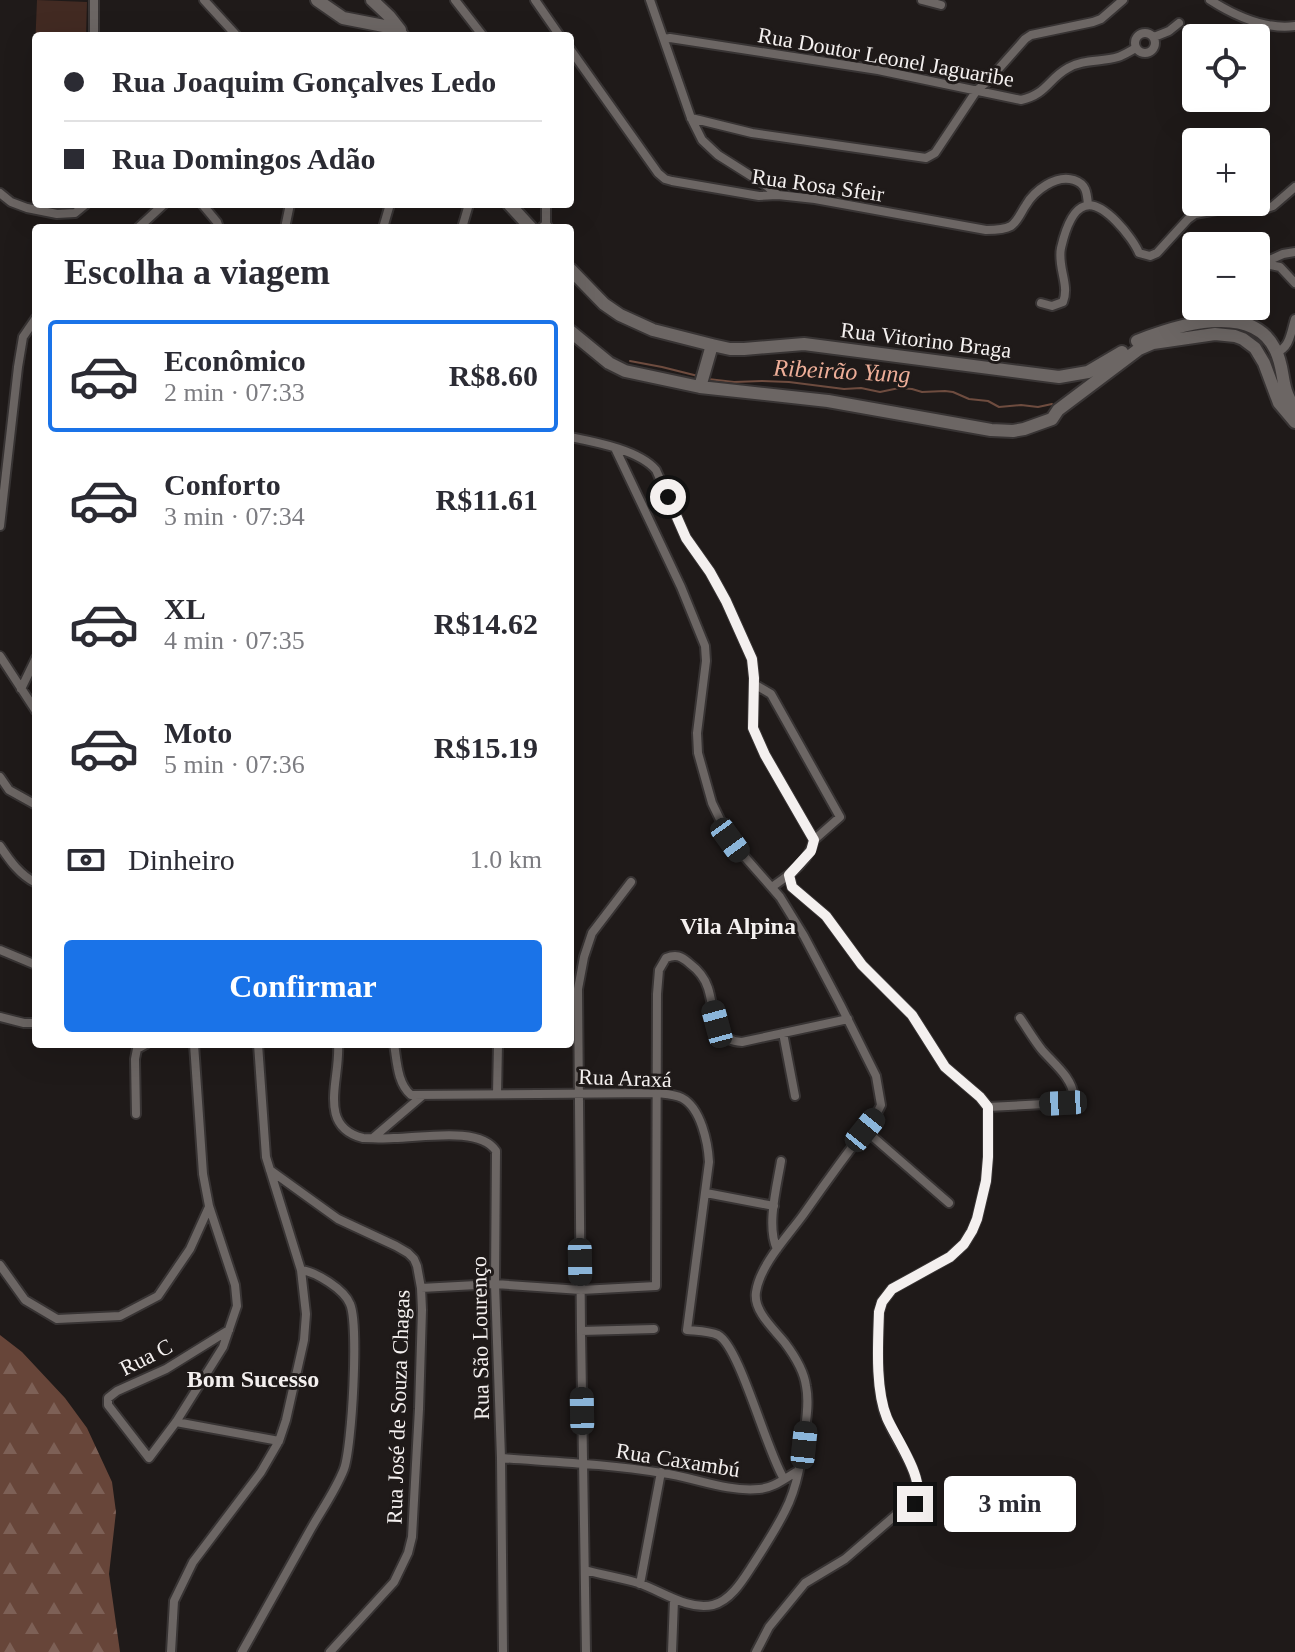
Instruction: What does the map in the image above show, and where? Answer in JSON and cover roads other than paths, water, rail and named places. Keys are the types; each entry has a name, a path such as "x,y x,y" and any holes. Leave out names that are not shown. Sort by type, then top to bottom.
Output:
{"main road":[{"path":"317,0 344,17 389,27 397,32"},
{"path":"335,0 335,8 344,17 364,14 370,0 389,16 401,32"},
{"path":"512,208 525,224"},
{"name":"Rua Vitorino Braga","path":"574,273 604,304 620,315 653,330 730,349 804,344 1059,377 1088,372 1153,334 1193,324 1234,321 1261,333 1276,352"},
{"path":"574,334 609,363 625,371 702,380 981,429 1013,431 1052,419 1058,410 1120,363 1153,343 1215,334 1235,336 1265,352 1276,352 1285,392 1295,408"},
{"path":"702,380 712,345"},
{"path":"1255,348 1279,403 1295,422"}],"street":[{"path":"94,0 94,32"},
{"path":"204,0 233,32"},
{"path":"455,0 480,32"},
{"path":"535,0 557,32"},
{"path":"650,0 691,118 702,140 778,195"},
{"path":"922,0 941,5"},
{"path":"691,118 752,133 926,158 935,153 977,90 1018,45 1031,35 1101,19 1123,0"},
{"path":"1210,0 1264,25 1295,26"},
{"path":"1154,37 1179,23"},
{"name":"Rua Doutor Leonel Jaguaribe","path":"1141,34 1154,37 1152,51 1145,53 1136,48 1137,38 1141,34"},
{"name":"Rua Doutor Leonel Jaguaribe","path":"664,39 878,70 1021,100 1041,92 1067,68 1118,57 1136,48"},
{"name":"Rua Rosa Sfeir","path":"574,55 665,179 759,196 815,199 986,230 1004,229 1011,225 1038,191 1061,179 1073,179 1082,184 1087,190 1088,205"},
{"path":"1041,303 1052,306 1063,302 1066,294 1061,248 1070,223 1082,207 1088,205 1099,209 1124,229 1139,253 1150,256 1157,253 1195,214 1243,205 1264,209 1273,206 1295,187"},
{"path":"0,193 19,205 57,214 75,213 81,208"},
{"path":"143,224 160,208"},
{"path":"205,208 218,224"},
{"path":"156,213 157,224"},
{"path":"1270,260 1295,252"},
{"path":"1270,266 1280,267 1295,283"},
{"path":"1276,352 1286,346 1295,319"},
{"path":"1193,324 1195,320"},
{"path":"0,526 4,456 23,337 32,324"},
{"path":"574,438 641,457 656,470 686,538 726,601 752,659 753,728 814,840"},
{"path":"585,1570 640,1584 674,1600 711,1606 733,1593 747,1574 786,1509 804,1445 807,1413 807,1387 799,1365 763,1315 755,1297 756,1289 768,1262 881,1105 876,1076 804,936 780,897 730,840 712,803 698,753 705,646 681,587 615,448"},
{"path":"0,656 32,705"},
{"path":"21,689 32,670"},
{"path":"754,684 771,694 840,817 814,840 811,851 789,875 772,887"},
{"path":"0,777 9,790 32,803"},
{"path":"0,846 10,861 32,881"},
{"path":"756,1652 769,1627 805,1583 845,1559 918,1500 911,1466 883,1406 879,1312 892,1289 950,1257 964,1244 977,1219 986,1181 988,1141 988,1107 945,1067 912,1015 862,965 826,916 792,887 789,875"},
{"path":"586,1652 578,989 592,933 631,882"},
{"path":"780,897 792,887"},
{"path":"0,950 32,963"},
{"path":"421,1288 495,1284 581,1290 656,1286 659,970 671,955 684,958 704,978 717,1024 729,1040 742,1042 848,1019"},
{"path":"0,1017 32,1023"},
{"path":"988,1107 1063,1103 1074,1097 1072,1087 1020,1018"},
{"path":"783,1033 795,1096"},
{"path":"136,1114 135,1059 139,1048"},
{"name":"Rua C","path":"194,1048 203,1174 209,1206 235,1285 237,1306 229,1330 223,1347 176,1422 149,1458 108,1405 108,1398 166,1369 229,1330"},
{"path":"171,1652 174,1601 193,1562 261,1472 279,1441 304,1340 306,1314 301,1270 266,1157 258,1048"},
{"path":"338,1048 336,1117 341,1126 353,1135 374,1138 422,1096"},
{"path":"395,1048 401,1082 411,1095 422,1096"},
{"path":"497,1094 498,1048"},
{"name":"Rua Araxá","path":"422,1096 656,1093 685,1099 703,1126 709,1162 687,1330 718,1335 730,1347 784,1479"},
{"path":"865,1130 949,1203"},
{"name":"Rua São Lourenço","path":"374,1138 473,1137 492,1144 496,1151 495,1284 503,1652"},
{"path":"777,1249 772,1235 781,1161"},
{"name":"Rua José de Souza Chagas","path":"269,1170 338,1219 408,1253 417,1266 421,1288 412,1537 394,1582 330,1652"},
{"path":"706,1193 774,1206"},
{"path":"0,1265 25,1300 57,1319 120,1316 158,1296 190,1249 209,1206"},
{"path":"242,1652 338,1483 348,1452 354,1330 350,1304 319,1275 301,1270"},
{"path":"581,1331 654,1329"},
{"path":"176,1422 279,1441"},
{"name":"Rua Caxambú","path":"501,1458 661,1472 741,1489 772,1487 798,1471"},
{"path":"640,1584 661,1472"},
{"path":"672,1652 674,1600"}],"waterway":[{"name":"Ribeirão Yung","path":"630,361 698,376"},
{"name":"Ribeirão Yung","path":"708,379 789,382 880,392 899,388 922,392 945,391 988,401 999,407 1052,404"}],"district":[{"name":"Vila Alpina","path":"738,926"},
{"name":"Bom Sucesso","path":"253,1379"}]}
